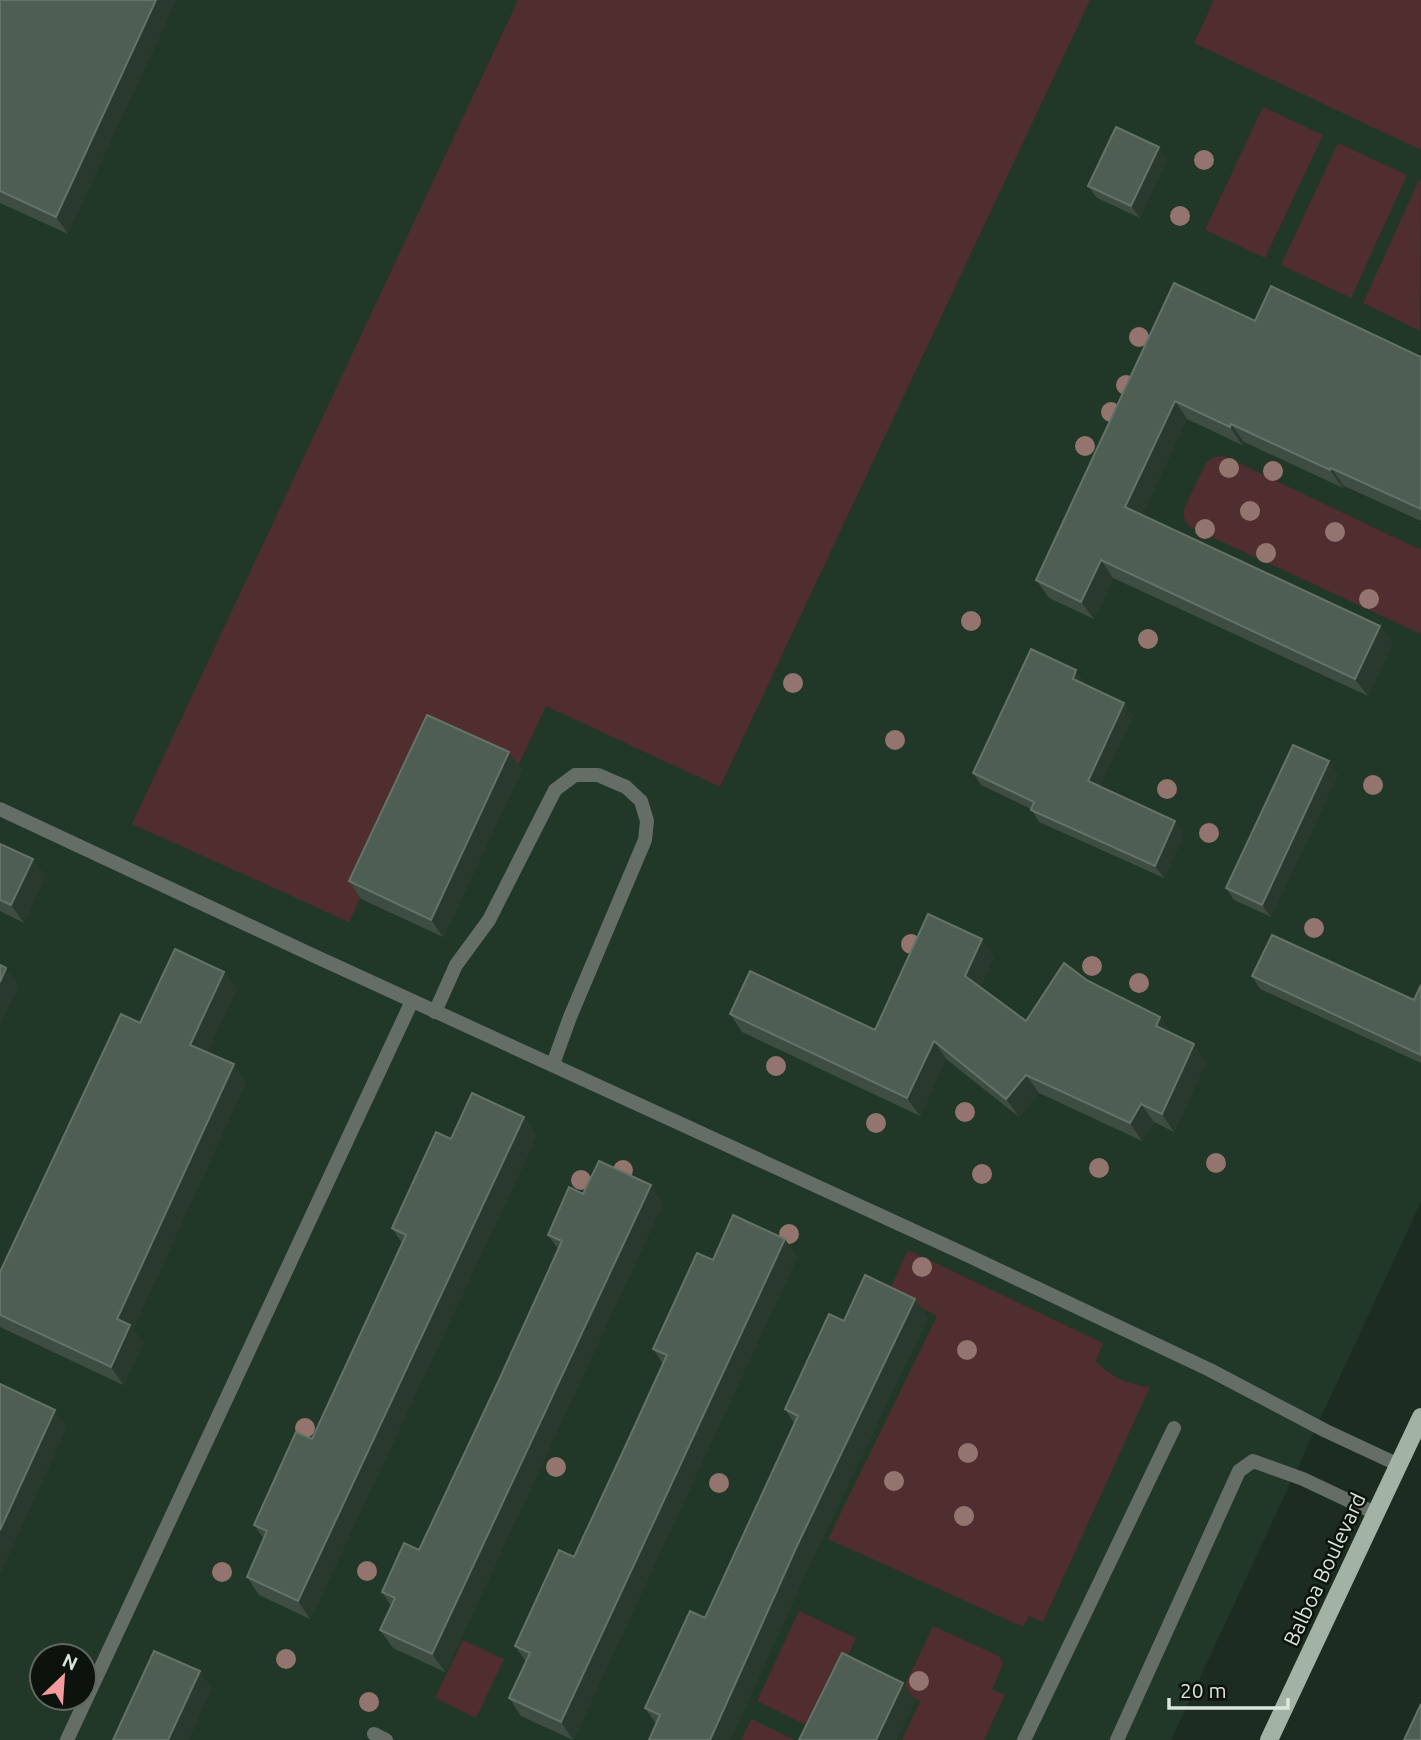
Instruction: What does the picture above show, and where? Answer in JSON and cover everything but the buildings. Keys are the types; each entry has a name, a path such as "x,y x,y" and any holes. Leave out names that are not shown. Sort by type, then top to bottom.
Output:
{"main road":[{"name":"Balboa Boulevard","path":"1269,1740 1421,1417"}],"street":[{"path":"435,1012 456,965 489,920 555,790 575,775 598,775 626,787 641,801 647,821 645,840 570,1017 553,1064"},
{"path":"0,809 1210,1370 1326,1431 1399,1465"},
{"path":"67,1740 412,1001"},
{"path":"1024,1740 1174,1428"},
{"path":"1116,1740 1239,1471 1253,1461 1272,1466 1375,1513"}],"shaded area":[{"path":"0,0 1421,0 1421,1202 1171,1740 0,1740"},
{"path":"518,0 1090,0 720,787 546,706 517,768 440,733 349,922 132,824"},
{"path":"1214,0 1421,0 1421,150 1194,43"},
{"path":"1263,107 1323,135 1265,258 1205,230"},
{"path":"1338,143 1407,175 1351,298 1281,265"},
{"path":"1419,180 1421,181 1420,331 1363,303"},
{"path":"1224,456 1421,550 1421,634 1190,527 1185,521 1183,511 1206,463 1214,457"},
{"path":"908,1250 1103,1343 1096,1361 1101,1367 1120,1379 1150,1387 1043,1622 1029,1616 1023,1627 828,1539 937,1316 889,1291"},
{"path":"799,1611 856,1638 814,1729 757,1701"},
{"path":"933,1626 999,1656 1003,1664 992,1689 1005,1695 984,1740 902,1740 920,1701 902,1691"},
{"path":"463,1640 504,1659 476,1718 435,1698"},
{"path":"751,1719 795,1740 741,1740"}]}
